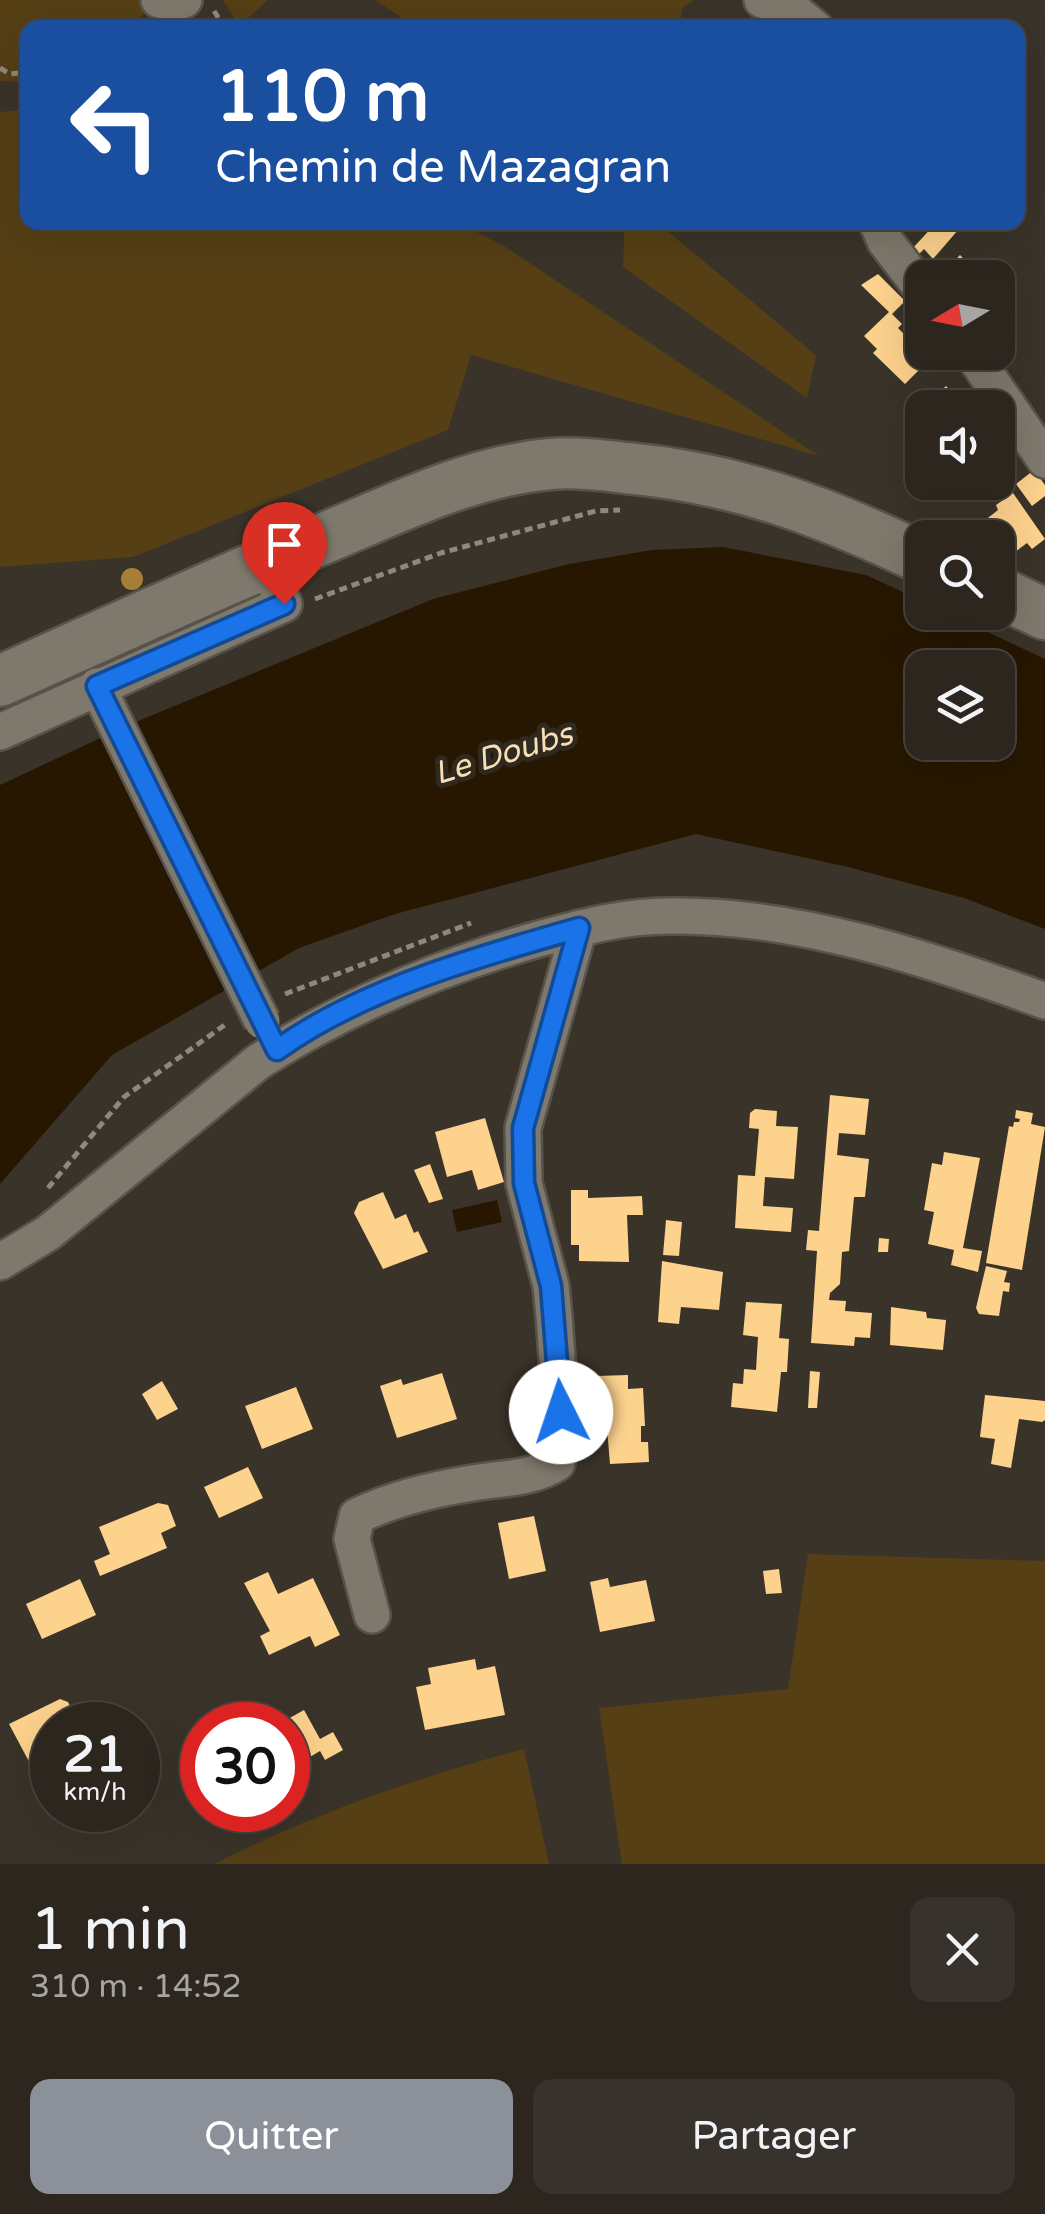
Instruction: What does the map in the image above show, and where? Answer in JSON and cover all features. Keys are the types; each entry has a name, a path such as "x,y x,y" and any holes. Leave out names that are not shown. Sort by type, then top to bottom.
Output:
{"main road":[{"path":"0,681 275,583 445,488 550,464 640,469 710,479 832,516 905,550"},
{"path":"1015,600 1045,614"}],"street":[{"path":"159,0 173,4 184,0"},
{"path":"762,0 794,11 806,20"},
{"path":"880,230 905,267"},
{"path":"983,370 1045,460"},
{"path":"0,732 102,697 275,583"},
{"path":"102,697 269,1036"},
{"path":"0,1262 48,1233 269,1036 507,948 616,918 671,916 812,930 934,961 1045,1001"},
{"path":"372,1614 352,1539 357,1516 384,1503 467,1484 541,1473 557,1463 562,1444 561,1412 551,1286 524,1183 523,1128 579,928"}],"path":[{"path":"275,583 317,598 441,553 596,511"}],"shaded area":[{"path":"0,0 160,0 137,20 20,20 20,82 0,81"},
{"path":"223,0 268,0 246,20 235,20"},
{"path":"375,0 694,0 682,8 681,20 405,20"},
{"path":"20,110 20,230 473,230 504,246 819,456 471,355 448,430 133,557 0,567 0,112"},
{"path":"619,230 666,230 816,355 807,398 623,267 624,233"},
{"path":"808,1554 1045,1561 1045,1864 622,1864 599,1708 788,1689"},
{"path":"524,1749 549,1864 214,1864 283,1832 310,1832 310,1821 444,1772"}],"water":[{"name":"Le Doubs","path":"723,547 866,575 905,593 905,630 983,630 1045,659 1045,929 964,898 848,867 696,834 395,914 299,948 112,1055 0,1184 0,785 126,726 433,599 569,564 652,550"},
{"path":"497,1200 502,1222 457,1232 452,1210"}],"building":[{"path":"930,230 958,230 933,259 924,249 917,256 911,250"},
{"path":"878,274 905,301 892,314 902,324 898,328 905,335 905,370 919,370 905,384 873,353 877,349 864,336 889,312 861,285"},
{"path":"1034,470 1045,485 1045,496 1032,506 1016,484"},
{"path":"1015,496 1045,539 1032,549 1027,543 1015,552 1015,520 985,520 998,510 996,505 1003,500 1015,500"},
{"path":"830,1095 869,1099 865,1135 839,1133 837,1155 869,1159 865,1197 854,1197 849,1251 842,1252 840,1284 830,1293 829,1300 846,1301 845,1311 872,1313 870,1338 855,1337 854,1346 811,1343 817,1251 806,1250 808,1230 819,1231"},
{"path":"755,1109 777,1111 776,1126 798,1127 794,1179 765,1177 763,1206 793,1208 791,1232 735,1228 738,1175 755,1176 759,1129 749,1128 750,1113"},
{"path":"1016,1110 1033,1113 1031,1124 1045,1127 1022,1270 986,1263 1009,1126 1020,1119 1015,1118"},
{"path":"485,1118 504,1182 478,1190 472,1170 447,1177 435,1132"},
{"path":"944,1152 980,1158 963,1248 982,1251 978,1272 951,1265 954,1250 928,1244 934,1212 924,1210 932,1163 942,1165"},
{"path":"430,1164 443,1199 429,1203 414,1170"},
{"path":"571,1190 588,1190 588,1198 642,1196 643,1215 627,1215 629,1262 579,1261 579,1245 571,1245"},
{"path":"383,1192 395,1219 406,1214 428,1252 383,1269 354,1213 359,1202"},
{"path":"666,1220 682,1222 679,1256 663,1255"},
{"path":"879,1238 889,1239 888,1252 878,1252"},
{"path":"662,1261 723,1272 719,1310 681,1307 679,1324 658,1322"},
{"path":"986,1266 1007,1271 1004,1282 1010,1283 1009,1292 1003,1291 999,1316 979,1314 976,1308"},
{"path":"746,1302 782,1304 779,1338 789,1339 787,1372 781,1372 777,1412 731,1407 733,1383 743,1384 744,1369 756,1370 758,1337 743,1335"},
{"path":"891,1307 926,1312 927,1318 946,1320 943,1350 890,1345"},
{"path":"810,1371 820,1372 817,1408 808,1408"},
{"path":"442,1373 457,1419 397,1438 380,1386 401,1379 403,1385"},
{"path":"628,1375 628,1389 643,1388 645,1426 641,1426 641,1442 648,1442 649,1462 610,1464 607,1428 599,1428 597,1410 601,1409 596,1376"},
{"path":"162,1381 178,1409 157,1420 142,1394"},
{"path":"296,1387 313,1429 262,1449 245,1406"},
{"path":"985,1395 1045,1401 1045,1420 1019,1419 1011,1468 991,1464 995,1439 980,1437"},
{"path":"248,1467 263,1498 219,1518 204,1487"},
{"path":"158,1503 168,1505 176,1526 161,1533 167,1548 100,1576 94,1561 110,1554 99,1527"},
{"path":"534,1516 546,1571 509,1579 498,1523"},
{"path":"779,1569 782,1593 766,1594 763,1571"},
{"path":"268,1572 278,1594 313,1578 340,1635 315,1647 310,1636 269,1655 260,1636 270,1631 244,1583"},
{"path":"608,1578 610,1587 646,1580 655,1621 600,1632 590,1582"},
{"path":"80,1579 96,1615 42,1639 26,1604"},
{"path":"475,1659 477,1670 495,1666 505,1715 425,1730 416,1687 431,1684 428,1668"},
{"path":"30,1714 30,1763 9,1724"},
{"path":"310,1721 320,1739 333,1732 343,1750 325,1760 320,1751 310,1757"}],"route":[{"path":"284,604 97,686 277,1050 346,1010 412,982 507,948 579,928 523,1128 524,1183 551,1286 561,1412"}]}
